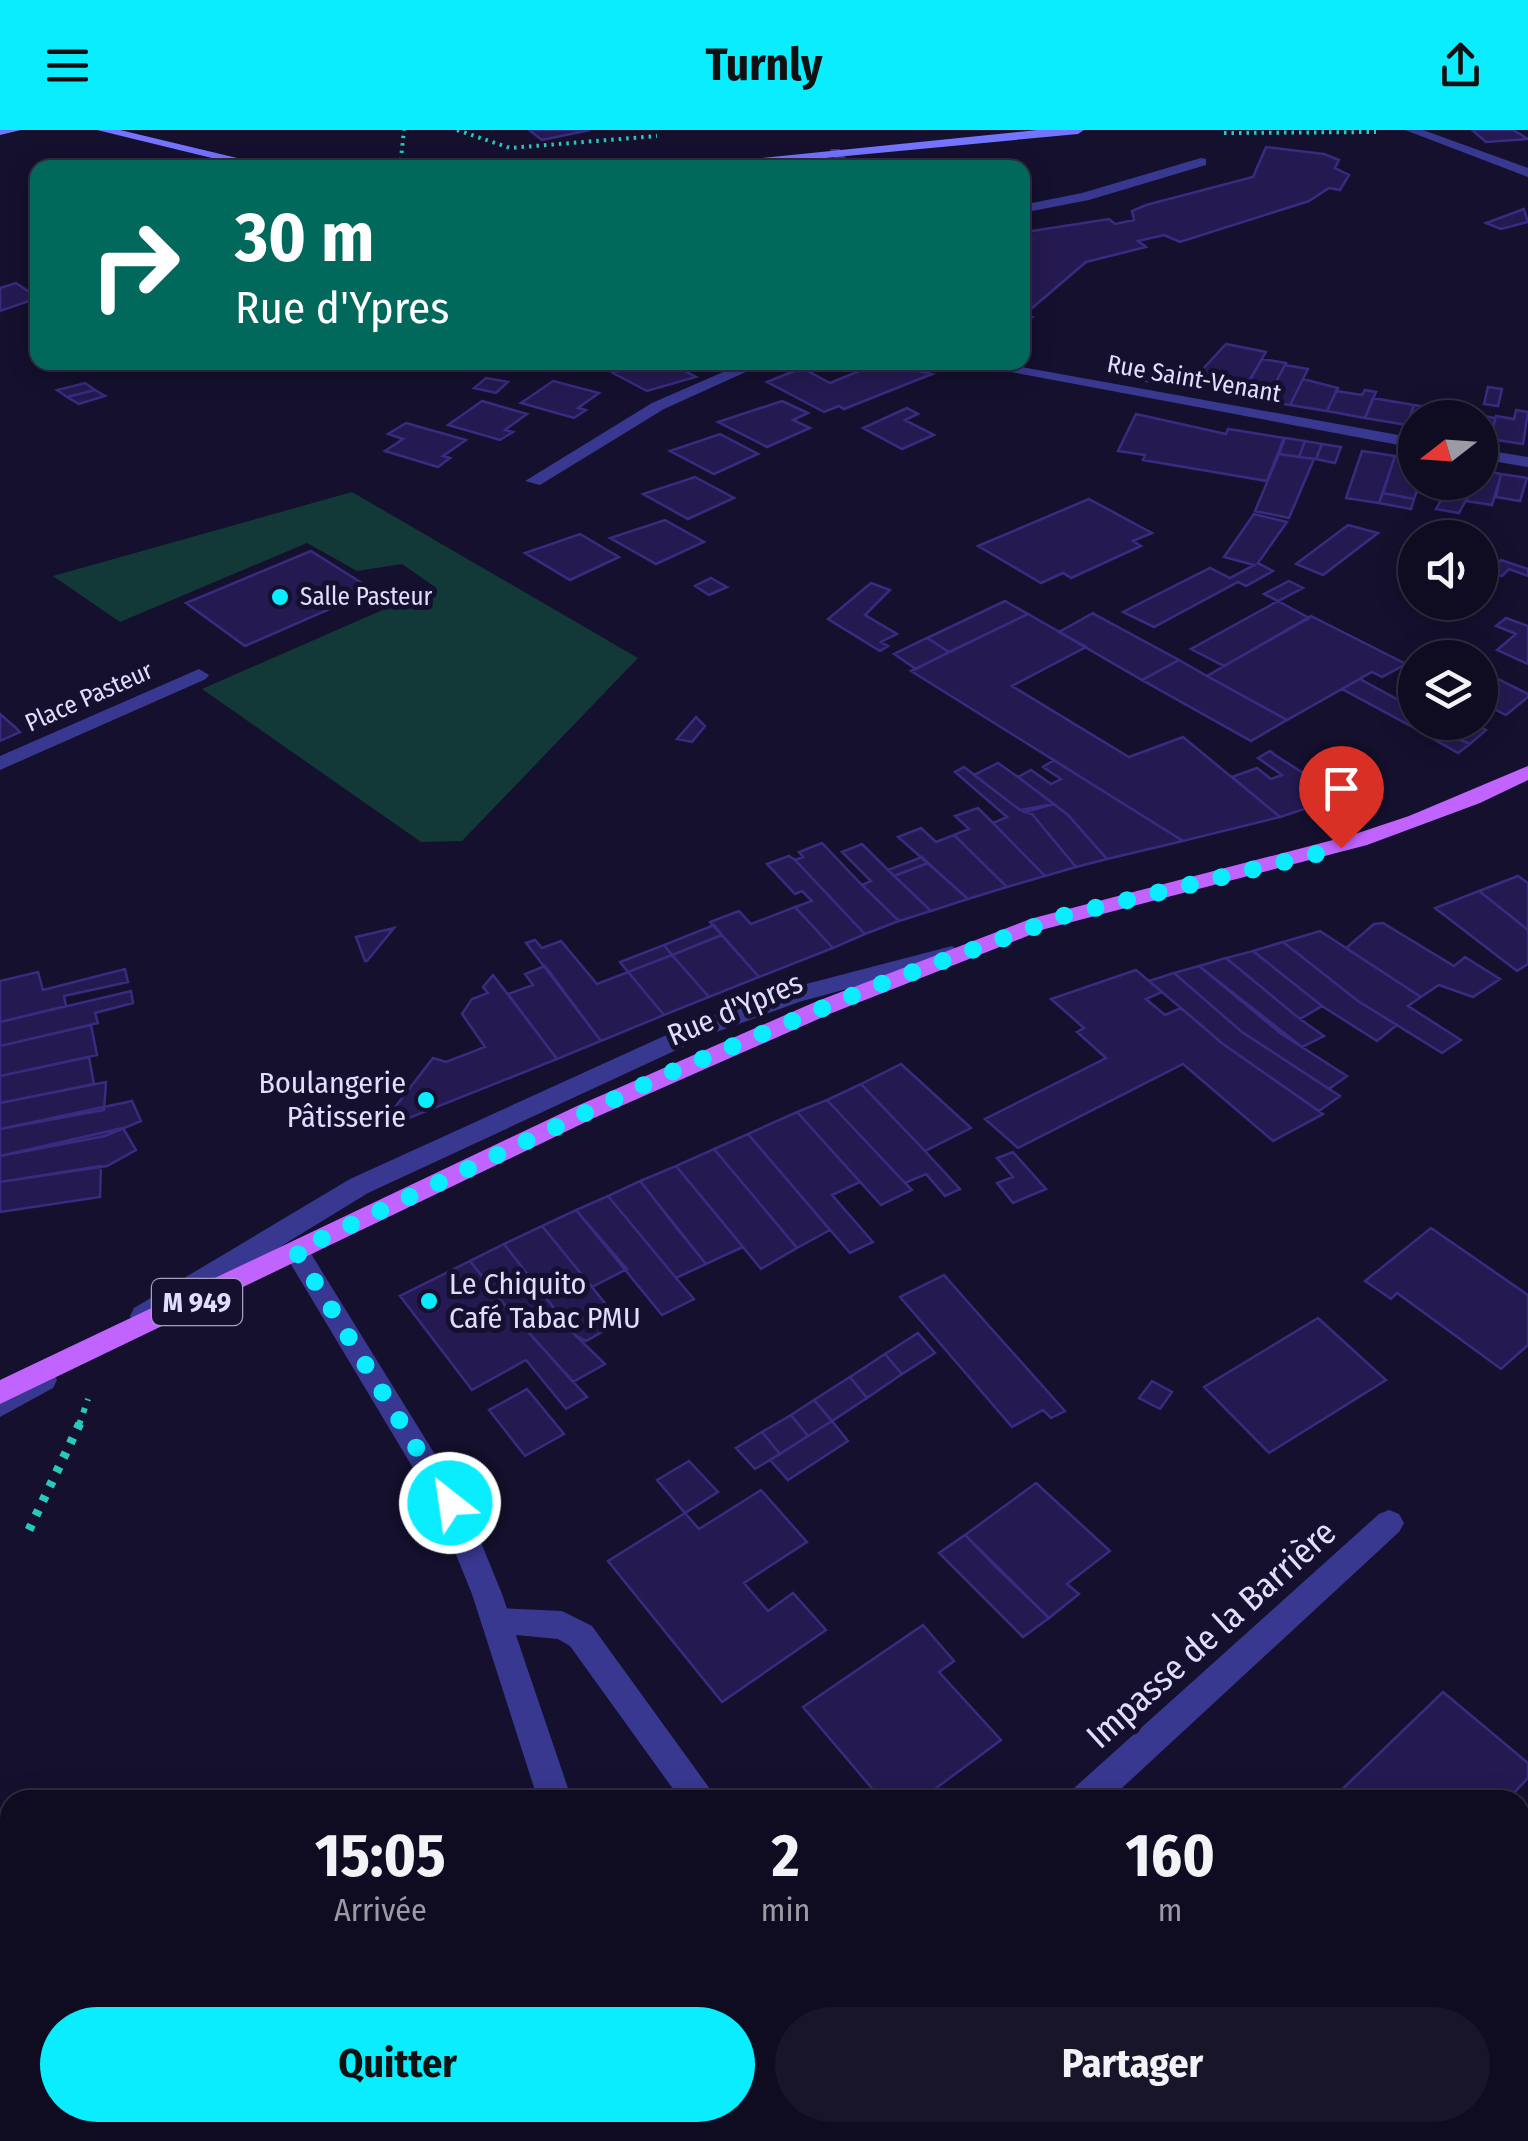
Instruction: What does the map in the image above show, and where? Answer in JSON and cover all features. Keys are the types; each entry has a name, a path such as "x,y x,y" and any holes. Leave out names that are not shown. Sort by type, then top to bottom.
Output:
{"main road":[{"name":"Rue d'Ypres","path":"0,1392 782,1023 1066,915 1224,879 1366,840 1466,803 1528,772"}],"street":[{"path":"0,131 15,130"},
{"path":"103,130 236,160"},
{"path":"753,160 1078,130"},
{"path":"1411,130 1528,173"},
{"path":"835,152 840,160"},
{"path":"1030,207 1084,197 1201,162"},
{"path":"534,481 658,406 742,370"},
{"name":"Rue Saint-Venant","path":"999,370 1398,440"},
{"path":"1498,457 1528,462"},
{"name":"Place Pasteur","path":"0,764 199,675"},
{"path":"0,1406 238,1256 360,1186 703,1028 791,996 987,944"},
{"path":"296,1251 408,1429 472,1551 553,1790"},
{"name":"Impasse de la Barrière","path":"1095,1790 1389,1523"},
{"path":"496,1622 562,1625 582,1636 694,1790"}],"path":[{"path":"401,160 404,130"},
{"path":"457,130 510,148 667,135"},
{"path":"29,1530 87,1408 96,1348"}],"green space":[{"path":"352,492 638,658 462,841 421,842 202,689 435,587 402,564 357,571 307,543 120,622 53,576"}],"building":[{"path":"529,130 590,130 542,140"},
{"path":"1472,130 1513,130 1528,139 1486,142"},
{"path":"1266,147 1324,154 1339,160 1335,168 1349,175 1340,190 1329,188 1309,201 1180,242 1164,235 1138,241 1146,247 1086,262 1030,310 1030,231 1109,219 1115,224 1134,220 1132,211 1146,205 1253,177"},
{"path":"1524,209 1528,222 1501,229 1486,223"},
{"path":"16,283 30,293 30,301 0,311 0,288"},
{"path":"1226,344 1266,352 1246,386 1210,380 1213,374 1200,372"},
{"path":"1262,359 1286,363 1266,401 1241,397"},
{"path":"1285,365 1308,369 1290,405 1266,401"},
{"path":"1153,367 1174,371 1166,384 1146,381"},
{"path":"683,370 696,377 647,391 613,373"},
{"path":"806,370 830,383 862,370 915,370 932,374 844,409 839,406 824,412 767,382"},
{"path":"1174,371 1191,373 1183,387 1166,384"},
{"path":"486,378 508,382 496,393 474,388"},
{"path":"1303,379 1338,388 1327,411 1290,405"},
{"path":"553,381 599,393 578,408 586,410 574,418 521,403"},
{"path":"85,383 95,390 67,397 57,390"},
{"path":"1488,387 1502,389 1498,406 1498,400 1485,400"},
{"path":"95,390 105,396 79,404 67,397"},
{"path":"1365,390 1376,392 1365,418 1327,411 1336,391 1362,395"},
{"path":"1373,398 1398,402 1398,424 1365,418"},
{"path":"482,401 527,414 505,430 513,432 500,440 448,425"},
{"path":"782,401 808,413 793,420 810,428 767,447 718,422"},
{"path":"907,408 918,414 905,420 934,435 902,449 863,428"},
{"path":"1516,410 1528,412 1523,444 1498,440 1498,416 1514,419"},
{"path":"1136,414 1226,434 1228,429 1284,438 1267,481 1143,460 1145,455 1118,451"},
{"path":"406,423 466,440 443,456 450,458 438,467 385,451 403,439 388,434"},
{"path":"720,434 758,454 714,474 670,451"},
{"path":"1285,438 1305,441 1299,457 1279,454"},
{"path":"1305,441 1322,444 1316,459 1299,457"},
{"path":"1322,444 1341,447 1335,463 1316,459"},
{"path":"1362,451 1395,456 1379,503 1346,498"},
{"path":"1279,454 1314,459 1289,518 1255,511"},
{"path":"1395,456 1398,457 1398,496 1383,493"},
{"path":"1501,474 1527,478 1520,501 1498,497"},
{"path":"695,477 734,498 688,519 643,494"},
{"path":"1383,493 1398,496 1398,500 1414,500 1411,509 1379,503"},
{"path":"1089,499 1152,533 1133,541 1141,546 1071,578 1063,573 1041,583 978,546"},
{"path":"1441,500 1466,500 1459,513 1436,509"},
{"path":"1466,500 1493,500 1492,505"},
{"path":"1254,514 1287,522 1258,563 1273,571 1246,586 1238,582 1154,627 1123,612 1210,568 1230,578 1254,565 1224,557"},
{"path":"665,520 704,542 656,564 610,538"},
{"path":"1348,525 1378,533 1323,575 1296,564"},
{"path":"580,534 619,557 570,580 525,553"},
{"name":"Salle Pasteur","path":"311,551 373,590 245,646 186,603"},
{"path":"1501,560 1528,569 1528,576 1509,569 1498,575"},
{"path":"711,578 727,587 709,595 695,586"},
{"path":"1289,581 1303,588 1278,601 1264,594"},
{"path":"871,583 890,590 865,615 897,634 881,642 888,646 880,651 828,619"},
{"path":"1005,601 1028,614 949,652 927,638"},
{"path":"1278,601 1309,618 1224,666 1191,649"},
{"path":"1093,613 1179,660 1142,680 1059,632"},
{"path":"1028,614 1086,647 1012,686 1129,757 1183,737 1280,817 1183,841 911,671"},
{"path":"1311,616 1398,660 1398,668 1382,677 1372,672 1287,720 1207,676"},
{"path":"1506,618 1528,626 1528,664 1498,650 1516,634 1496,626"},
{"path":"927,638 949,652 916,669 894,654"},
{"path":"1179,660 1287,720 1251,741 1142,680"},
{"path":"1360,679 1398,700 1398,719 1342,689"},
{"path":"1498,679 1528,694 1506,715 1498,711"},
{"path":"0,714 20,732 0,741"},
{"path":"696,717 705,726 692,742 677,739"},
{"path":"1435,740 1470,744 1458,753"},
{"path":"1270,751 1341,797 1280,817 1232,777 1257,768 1271,779 1282,775 1258,758"},
{"path":"1054,760 1183,841 1107,859 1068,815 1018,777 1031,770 1051,784 1061,779 1043,767"},
{"path":"998,763 1054,804 1020,810 974,775"},
{"path":"964,767 1020,810 1032,814 1076,867 1045,876 993,823 1007,817 955,772"},
{"path":"1054,804 1107,859 1076,867 1032,814 1025,812"},
{"path":"978,808 1045,876 1007,887 954,835 969,829 955,816"},
{"path":"921,828 936,842 954,835 1007,887 968,899 898,837"},
{"path":"822,843 899,921 865,934 795,860 803,857 799,852"},
{"path":"862,844 931,911 899,921 862,885 871,881 842,852"},
{"path":"789,856 865,934 833,948 795,907 812,901 802,891 795,894 767,864"},
{"path":"922,857 928,863 894,876 888,870"},
{"path":"928,863 968,899 931,911 894,876"},
{"path":"1518,876 1528,883 1528,930 1479,891"},
{"path":"1479,891 1528,930 1528,964 1517,971 1435,908"},
{"path":"795,907 833,948 759,977 710,922 739,911 751,924"},
{"path":"1383,923 1454,966 1465,957 1500,979 1473,997 1439,985 1421,997 1346,948 1374,924"},
{"path":"714,925 722,935 672,955 664,945"},
{"path":"394,928 367,961 365,961 356,937"},
{"path":"1320,931 1421,997 1408,1006 1461,1040 1442,1053 1358,1001 1283,942"},
{"path":"722,935 759,977 709,997 672,955"},
{"path":"535,940 542,948 561,941 597,984 628,972 664,1015 601,1041 526,943"},
{"path":"1283,942 1358,1001 1397,1025 1377,1041 1322,1006 1253,951"},
{"path":"664,945 672,955 628,972 620,962"},
{"path":"1253,951 1322,1006 1300,1019 1226,958"},
{"path":"672,955 709,997 664,1015 628,972"},
{"path":"1226,958 1324,1036 1302,1047 1199,966"},
{"path":"545,966 601,1041 557,1059 508,994 533,985 525,974"},
{"path":"1199,966 1280,1033 1347,1076 1329,1089 1242,1032 1174,973"},
{"path":"125,969 128,982 64,996 66,1006 0,1022 0,981 38,972 43,990"},
{"path":"1136,970 1162,992 1146,999 1165,1015 1181,1008 1223,1044 1323,1114 1273,1141 1183,1064 1018,1148 985,1119 1106,1058 1077,1032 1084,1028 1051,999"},
{"path":"1174,973 1242,1032 1340,1096 1319,1111 1223,1044 1149,981"},
{"path":"493,975 557,1059 399,1122 392,1111 433,1058 446,1062 485,1047 462,1014 472,999 488,993 483,987"},
{"path":"131,991 133,1003 95,1013 98,1023 0,1046 0,1022"},
{"path":"91,1025 97,1055 0,1076 0,1046"},
{"path":"89,1057 94,1084 0,1103 0,1076"},
{"path":"901,1064 971,1128 925,1151 861,1084"},
{"path":"106,1082 104,1110 0,1129 0,1103"},
{"path":"861,1084 960,1189 945,1196 926,1174 905,1183 827,1100"},
{"path":"827,1100 912,1190 881,1205 797,1112"},
{"path":"132,1101 141,1121 105,1136 0,1156 0,1129"},
{"path":"797,1112 860,1182 832,1195 873,1242 850,1253 748,1134"},
{"path":"123,1128 136,1150 107,1166 0,1182 0,1156"},
{"path":"748,1134 830,1230 797,1248 714,1149"},
{"path":"714,1149 797,1248 761,1269 676,1166"},
{"path":"1013,1152 1046,1189 1013,1203 997,1183 1013,1177 997,1158"},
{"path":"101,1166 100,1197 0,1212 0,1182"},
{"path":"676,1166 743,1247 706,1264 640,1181"},
{"path":"640,1181 706,1264 676,1278 608,1196"},
{"path":"608,1196 694,1299 662,1315 576,1210"},
{"path":"576,1210 627,1269 592,1287 542,1226"},
{"path":"542,1226 620,1322 586,1341 575,1335 504,1244"},
{"path":"1431,1228 1528,1295 1528,1345 1501,1369 1397,1293 1391,1299 1365,1281"},
{"path":"504,1244 575,1335 605,1364 573,1382 511,1313 470,1261"},
{"path":"470,1261 587,1397 566,1409 526,1360 472,1390 400,1296"},
{"path":"944,1275 1065,1411 1051,1418 1043,1410 1012,1427 900,1297"},
{"path":"1318,1318 1386,1380 1269,1453 1204,1387"},
{"path":"918,1333 935,1353 902,1374 885,1354"},
{"path":"885,1354 902,1374 867,1398 850,1377"},
{"path":"850,1377 867,1398 832,1421 814,1400"},
{"path":"1152,1381 1172,1392 1160,1409 1139,1398"},
{"path":"527,1389 564,1434 525,1456 489,1410"},
{"path":"814,1400 832,1421 808,1436 791,1415"},
{"path":"791,1415 808,1436 780,1454 762,1432"},
{"path":"832,1421 848,1441 788,1480 770,1460"},
{"path":"762,1432 780,1454 755,1469 736,1448"},
{"path":"689,1461 718,1492 685,1513 657,1480"},
{"path":"1036,1483 1110,1551 1067,1584 1079,1594 1049,1618 965,1535"},
{"path":"761,1490 807,1542 744,1583 768,1611 793,1593 826,1630 722,1702 608,1561 685,1513 699,1529"},
{"path":"965,1535 1049,1618 1023,1637 939,1553"},
{"path":"923,1625 954,1661 939,1672 1001,1740 934,1790 874,1790 803,1707"},
{"path":"1443,1692 1528,1763 1528,1778 1517,1790 1341,1790"}],"place":[{"name":"Salle Pasteur","path":"280,597"},
{"name":"Boulangerie Pâtisserie","path":"426,1100"},
{"name":"Le Chiquito Café Tabac PMU","path":"429,1301"}],"route":[{"path":"450,1503 296,1251 667,1074 873,987 1066,915 1341,848"}]}
